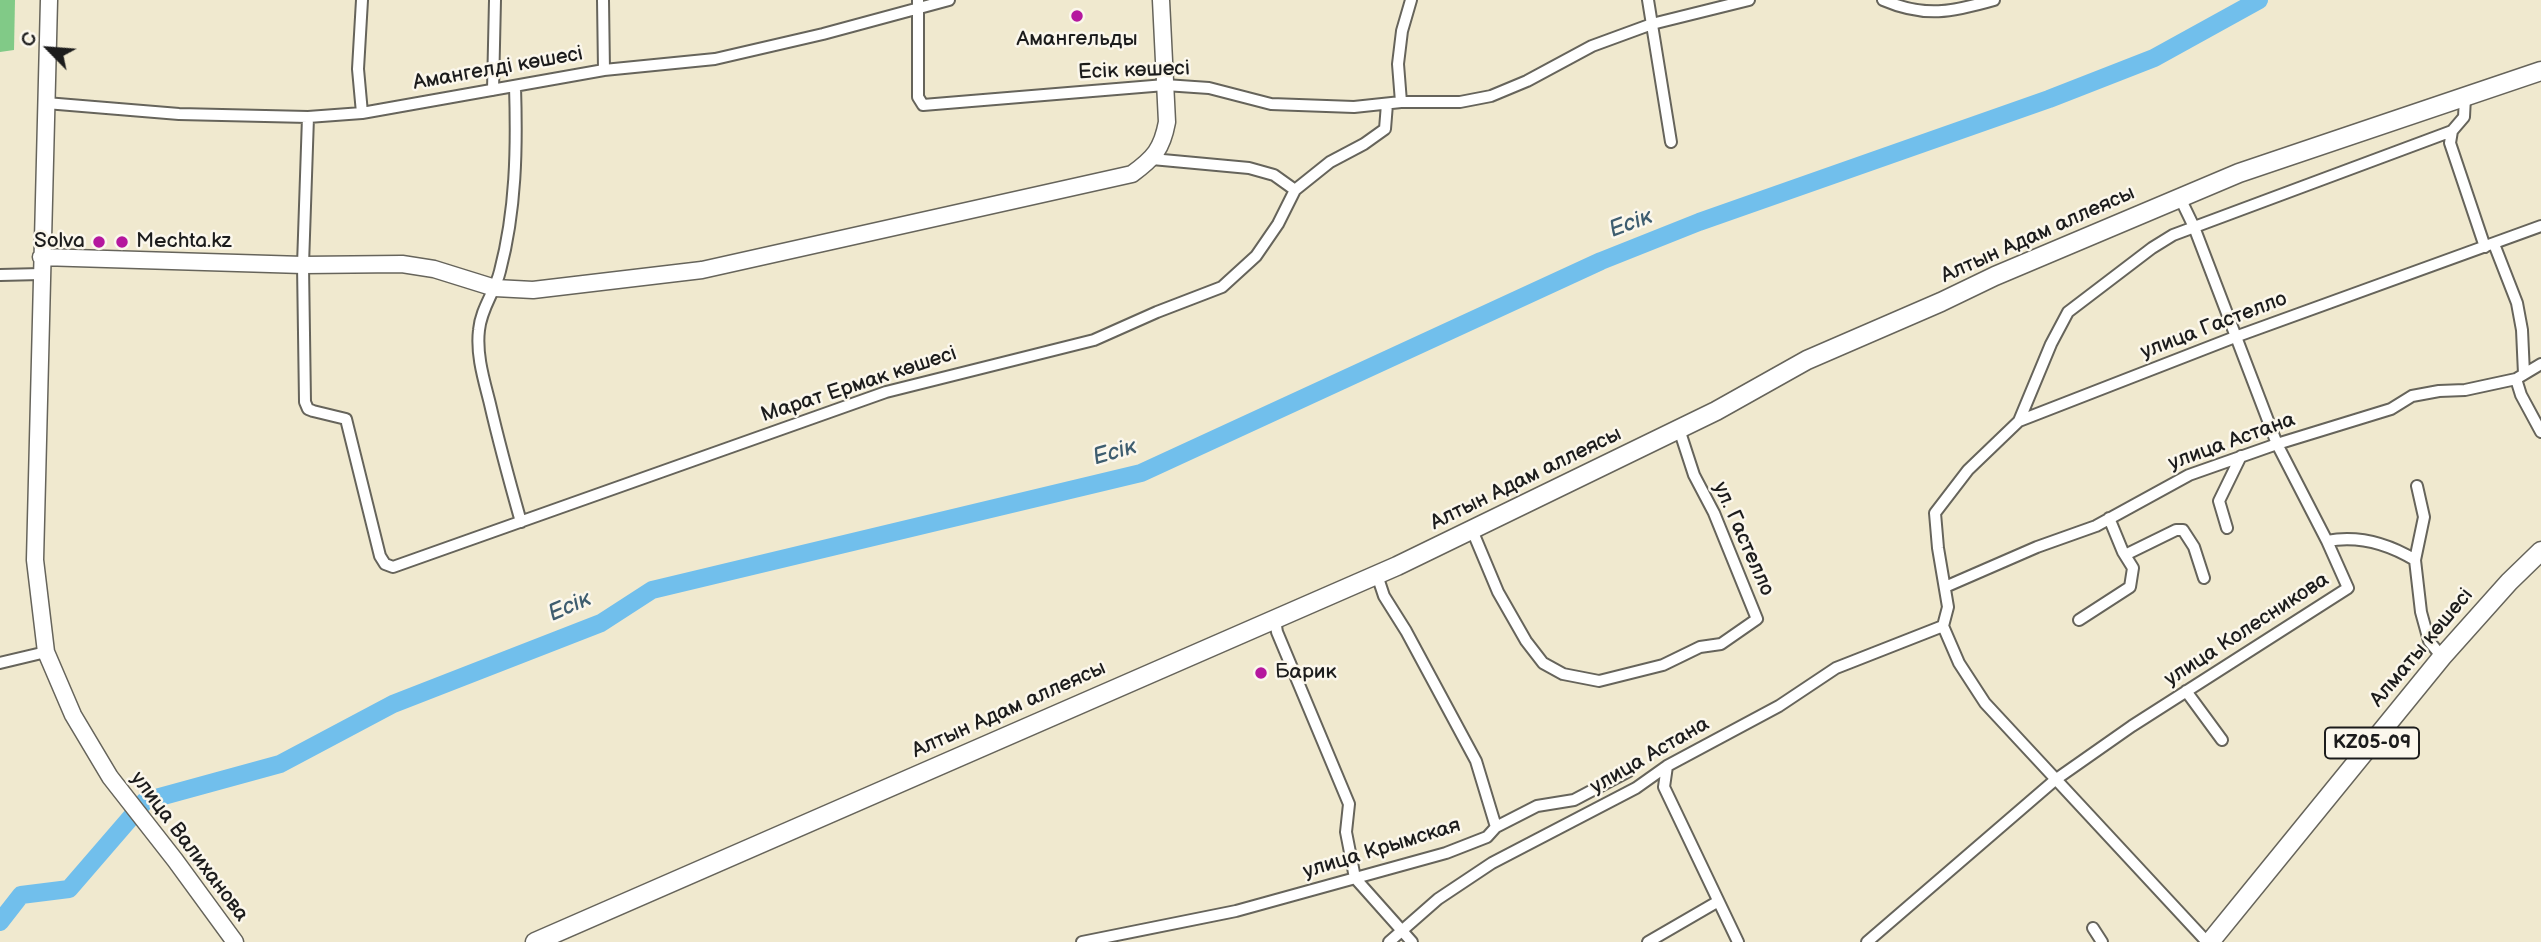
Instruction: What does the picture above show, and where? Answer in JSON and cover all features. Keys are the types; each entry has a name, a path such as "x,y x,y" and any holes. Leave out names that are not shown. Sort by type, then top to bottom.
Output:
{"main road":[{"name":"Алтын Адам аллеясы","path":"535,942 1377,575 1716,411 1807,360 1995,276 2239,173 2541,71"},
{"name":"Алматы көшесі","path":"2208,942 2442,657 2509,582 2541,551"}],"street":[{"name":"улица Валиханова","path":"49,0 35,560 46,652 73,715 110,777 235,942"},
{"path":"362,0 358,69 362,113"},
{"path":"493,90 495,0"},
{"path":"603,0 604,70"},
{"name":"Амангелді көшесі","path":"46,103 179,114 308,117 362,113 604,70 715,59 918,4 949,0"},
{"path":"0,275 41,266 402,264 434,270 495,288 533,290 702,270 1132,174 1152,159 1164,139 1167,121 1161,0"},
{"path":"1401,102 1398,64 1402,32 1411,0"},
{"path":"1648,0 1671,142"},
{"name":"Есік көшесі","path":"918,4 918,97 923,105 1165,85 1209,88 1271,104 1353,107 1401,102 1460,102 1490,96 1527,81 1592,46 1652,24 1748,0"},
{"path":"1883,0 1921,12 1946,13 1994,0"},
{"path":"515,86 516,182 495,288 484,305 479,331 479,359 521,522"},
{"path":"2019,421 2051,344 2068,312 2152,248 2193,227 2452,131 2464,117 2465,97"},
{"path":"1152,159 1248,168 1274,176 1295,190 1330,162 1364,144 1385,128 1387,104"},
{"path":"303,265 308,117"},
{"path":"2452,131 2452,149 2489,245 2517,303 2522,330 2521,395 2541,432"},
{"name":"Марат Ермак көшесі","path":"303,265 305,402 308,409 346,419 380,556 385,564 393,567 886,392 1094,340 1222,287 1256,256 1278,224 1295,190"},
{"name":"улица Колесникова","path":"1867,942 2055,780 2186,691 2348,588 2277,444 2180,198"},
{"name":"улица Гастелло","path":"1945,587 1935,513 1968,470 2019,421 2235,337 2541,226"},
{"name":"улица Астана","path":"1945,587 2109,518 2189,475 2277,444 2391,410 2412,396 2465,390 2520,376 2541,364"},
{"name":"ул. Гастелло","path":"1472,530 1498,592 1526,641 1543,663 1563,674 1599,681 1663,665 1700,647 1720,644 1757,619 1714,513 1694,475 1679,429"},
{"path":"2227,528 2219,501 2241,456"},
{"path":"2417,486 2424,517 2415,560 2421,612 2429,641 2442,657"},
{"path":"2079,620 2130,587 2133,568 2109,518"},
{"path":"2125,555 2166,534 2183,530 2194,547 2204,578"},
{"path":"2327,541 2348,537 2370,541 2398,550 2415,560"},
{"path":"1377,575 1384,596 1406,631 1476,761 1496,827"},
{"path":"1945,587 1948,607 1944,626 1959,663 1985,703 2208,942"},
{"path":"1275,620 1277,632 1349,804 1346,832 1355,878 1412,942"},
{"name":"улица Астана","path":"1389,942 1438,899 1492,863 1636,788 1667,766 1779,706 1836,668 1944,626"},
{"path":"0,663 46,652"},
{"path":"2186,691 2222,740"},
{"path":"1667,766 1664,787 1738,942"},
{"name":"улица Крымская","path":"1082,942 1236,911 1446,853 1487,837 1496,827 1536,806 1574,800 1629,771"},
{"path":"1648,942 1717,902"},
{"path":"2092,928 2102,942"}],"green space":[{"path":"0,0 15,0 14,50 0,52"}],"waterway":[{"name":"Есік","path":"0,922 21,895 69,889 145,801 280,764 393,704 601,623 652,590 1141,473 1601,261 1699,222 2049,99 2154,58 2259,0"}],"place":[{"name":"Амангельды","path":"1077,16"},
{"name":"Solva","path":"99,242"},
{"name":"Mechta.kz","path":"122,242"},
{"name":"Барик","path":"1261,673"}]}
